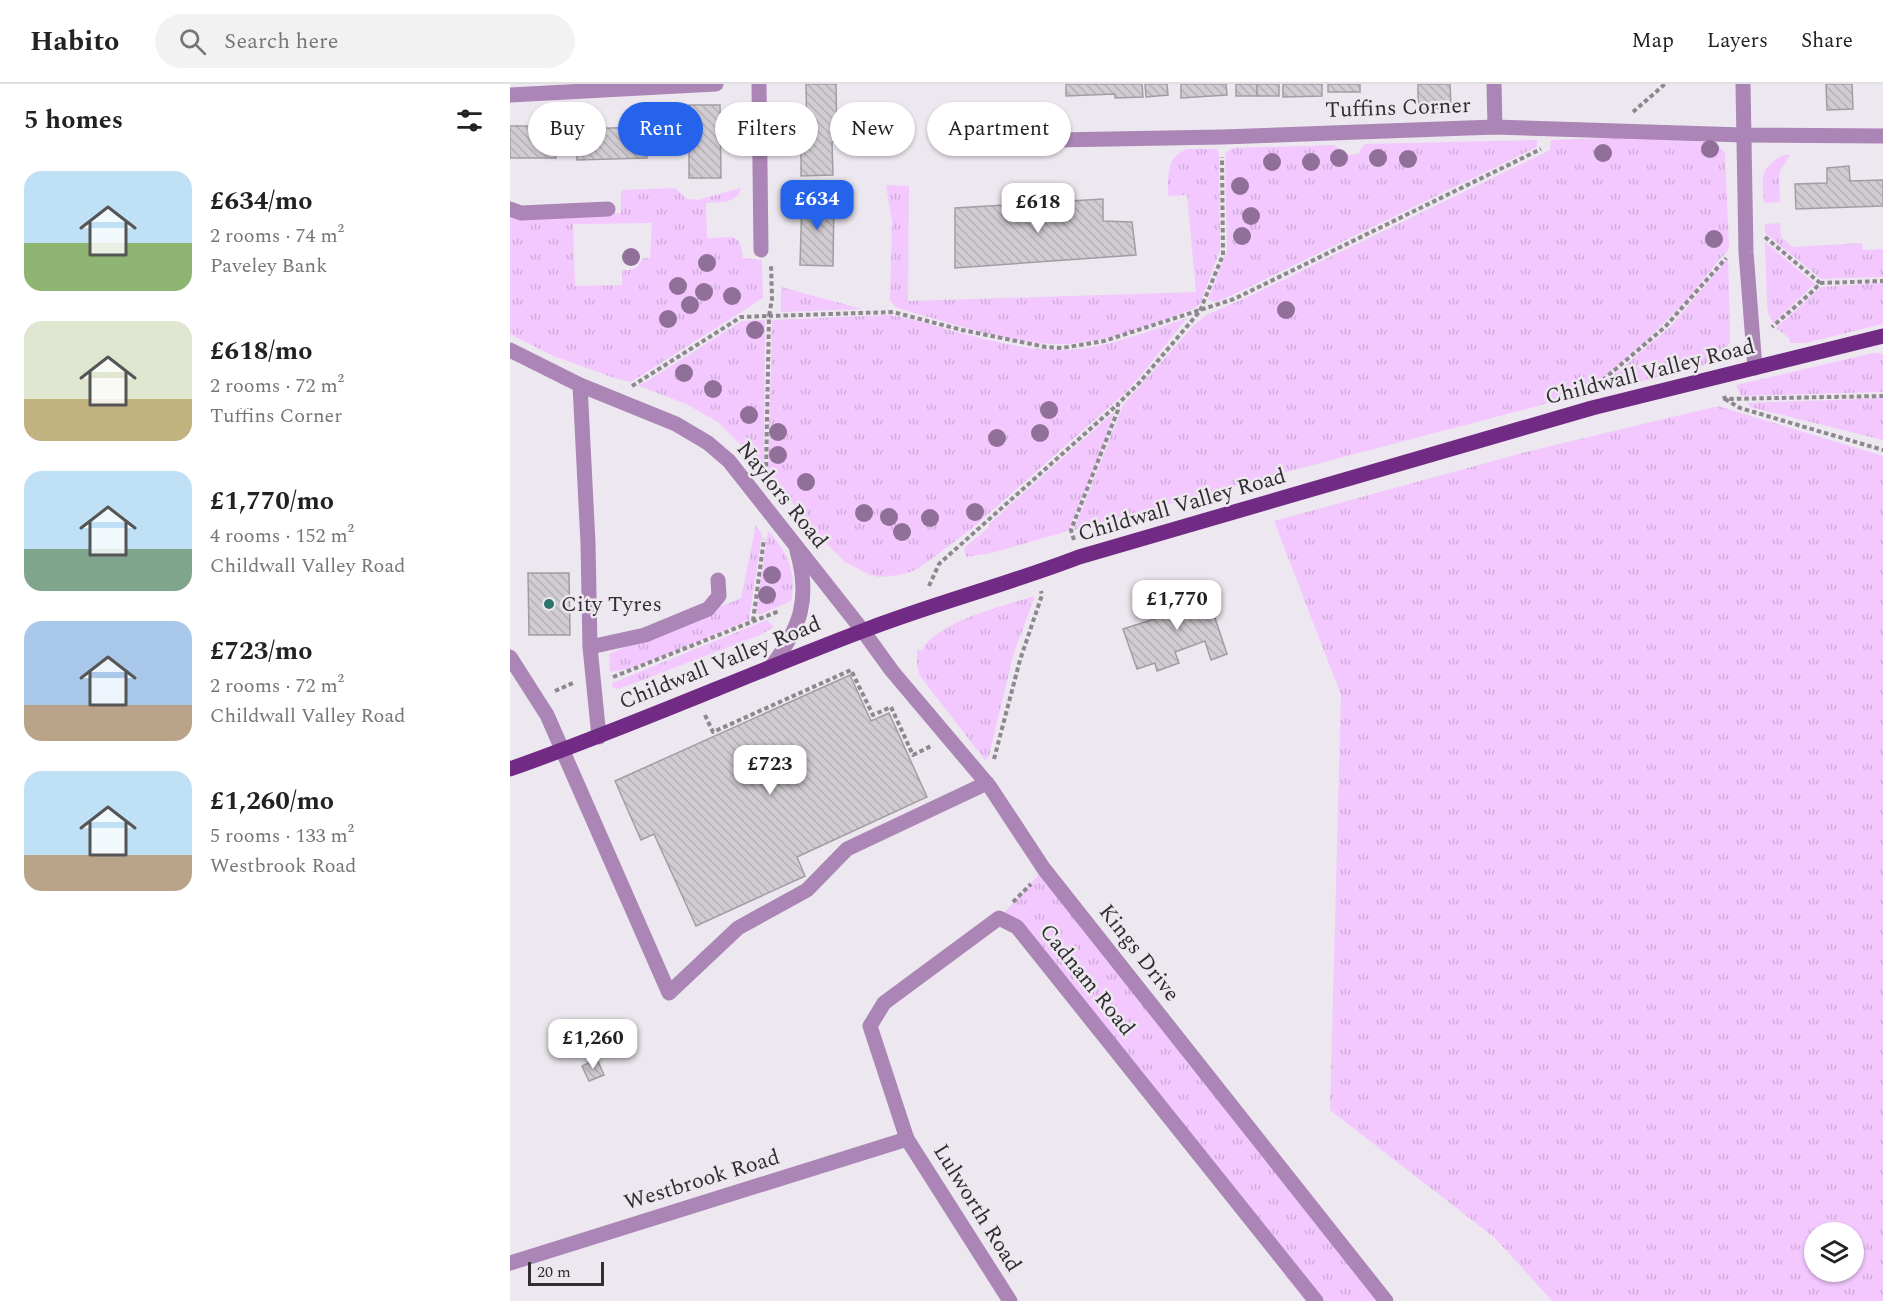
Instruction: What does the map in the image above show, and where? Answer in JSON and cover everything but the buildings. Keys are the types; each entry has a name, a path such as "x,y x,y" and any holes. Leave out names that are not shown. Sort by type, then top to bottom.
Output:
{"main road":[{"name":"Childwall Valley Road","path":"510,769 920,609 1036,574 1079,557 1592,408 1883,336"}],"street":[{"path":"510,95 716,84"},
{"path":"759,84 761,250"},
{"path":"1494,84 1495,127"},
{"path":"1743,84 1746,245 1755,368"},
{"name":"Tuffins Corner","path":"1071,140 1222,137 1495,127 1743,135 1883,136"},
{"path":"510,209 521,213 609,210"},
{"name":"Naylors Road","path":"510,350 580,385 676,424 708,443 729,461 863,631"},
{"path":"580,385 588,543 590,647 599,736"},
{"path":"771,667 787,645 799,622 804,602 804,582 795,546"},
{"path":"590,647 645,635 708,609 719,596 718,580"},
{"name":"Kings Drive","path":"863,631 892,671 989,785 1044,869 1386,1301"},
{"path":"510,657 537,698 563,750 669,993 738,928 807,890 847,849 989,785"},
{"path":"907,1139 870,1026 884,1004 999,918"},
{"name":"Cadnam Road","path":"999,918 1017,927 1316,1301"},
{"name":"Westbrook Road","path":"510,1263 907,1139"},
{"name":"Lulworth Road","path":"907,1139 1010,1301"}],"path":[{"path":"1609,131 1665,84"},
{"path":"619,402 634,383 741,317 893,312 1013,341 1062,348 1104,341 1234,299 1543,148 1543,129"},
{"path":"920,609 939,564 1118,404 1139,383 1200,311 1223,255 1222,137"},
{"path":"1592,408 1588,393 1665,327 1728,256 1746,245 1765,237 1820,283"},
{"path":"752,489 766,475 769,316 772,299 771,258 761,250"},
{"path":"1752,329 1773,327 1820,283 1883,280"},
{"path":"1718,377 1725,399 1740,408 1883,450"},
{"path":"1725,399 1883,396"},
{"path":"1079,557 1071,530 1097,467 1118,410 1118,404"},
{"path":"753,621 765,530 776,521"},
{"path":"989,785 1006,774 994,759 1020,660 1042,595 1036,574"},
{"path":"537,698 579,681 616,677 804,602"},
{"path":"696,697 713,732 851,670 873,715 891,707 913,755 948,737"},
{"path":"999,918 1044,869"}],"green space":[{"path":"1696,135 1717,144 1725,153 1728,251 1686,301 1647,340 1583,394 1074,530 1123,405 1194,325 1206,315 1250,296 1550,150 1551,140"},
{"path":"1537,140 1537,147 1241,291 1216,302 1208,300 1227,251 1225,154 1232,148 1335,145 1346,155 1359,154 1365,144"},
{"path":"1188,149 1217,149 1219,154 1220,250 1200,304 1193,309 1130,331 1097,340 1065,344 1024,341 963,327 895,307 890,300 892,222 886,185 909,186 908,301 1196,292 1187,195 1168,196 1172,162 1176,156"},
{"path":"1783,155 1790,155 1779,173 1780,202 1764,203 1764,174 1775,160"},
{"path":"675,188 687,199 698,200 741,188 732,200 706,203 707,238 733,237 740,242 743,258 762,260 763,298 631,382 551,355 510,334 510,212 533,215 621,213 621,190","holes":["652,223 650,258 643,258 632,269 622,270 622,285 575,286 573,224"]},
{"path":"1780,223 1781,237 1793,247 1862,243 1863,250 1883,249 1883,277 1821,279 1765,233 1765,224"},
{"path":"1765,242 1815,284 1773,323 1767,305"},
{"path":"1728,258 1730,342 1725,349 1703,366 1593,393 1671,326"},
{"path":"1883,283 1883,324 1805,343 1790,343 1789,338 1776,328 1821,287"},
{"path":"781,287 862,309 781,312"},
{"path":"888,315 1000,343 1054,350 1088,348 1105,344 1187,318 1125,393 976,525 913,571 880,577 870,575 845,562 825,542 768,473 772,320"},
{"path":"765,320 764,468 718,422 686,404 637,385 644,383 742,321"},
{"path":"1873,353 1883,354 1883,392 1741,396 1736,385"},
{"path":"1883,398 1883,440 1750,407 1748,403"},
{"path":"1718,406 1883,456 1883,1301 1552,1301 1495,1238 1330,1110 1341,695 1274,521 1526,452"},
{"path":"1114,412 1099,458 1068,531 992,553 966,557 964,548"},
{"path":"756,525 762,535 749,620 655,659 628,669 610,672 609,654 741,598"},
{"path":"768,531 786,555 792,572 793,591 791,601 759,615 756,610"},
{"path":"1035,596 1013,656 989,756 985,760 920,676 917,650 922,650 941,631 956,623"},
{"path":"767,620 774,627 760,635 619,689 613,688 612,683"},
{"path":"1044,869 1382,1301 1305,1301 1017,927 999,918"}],"place":[{"name":"City Tyres","path":"549,604"}]}
